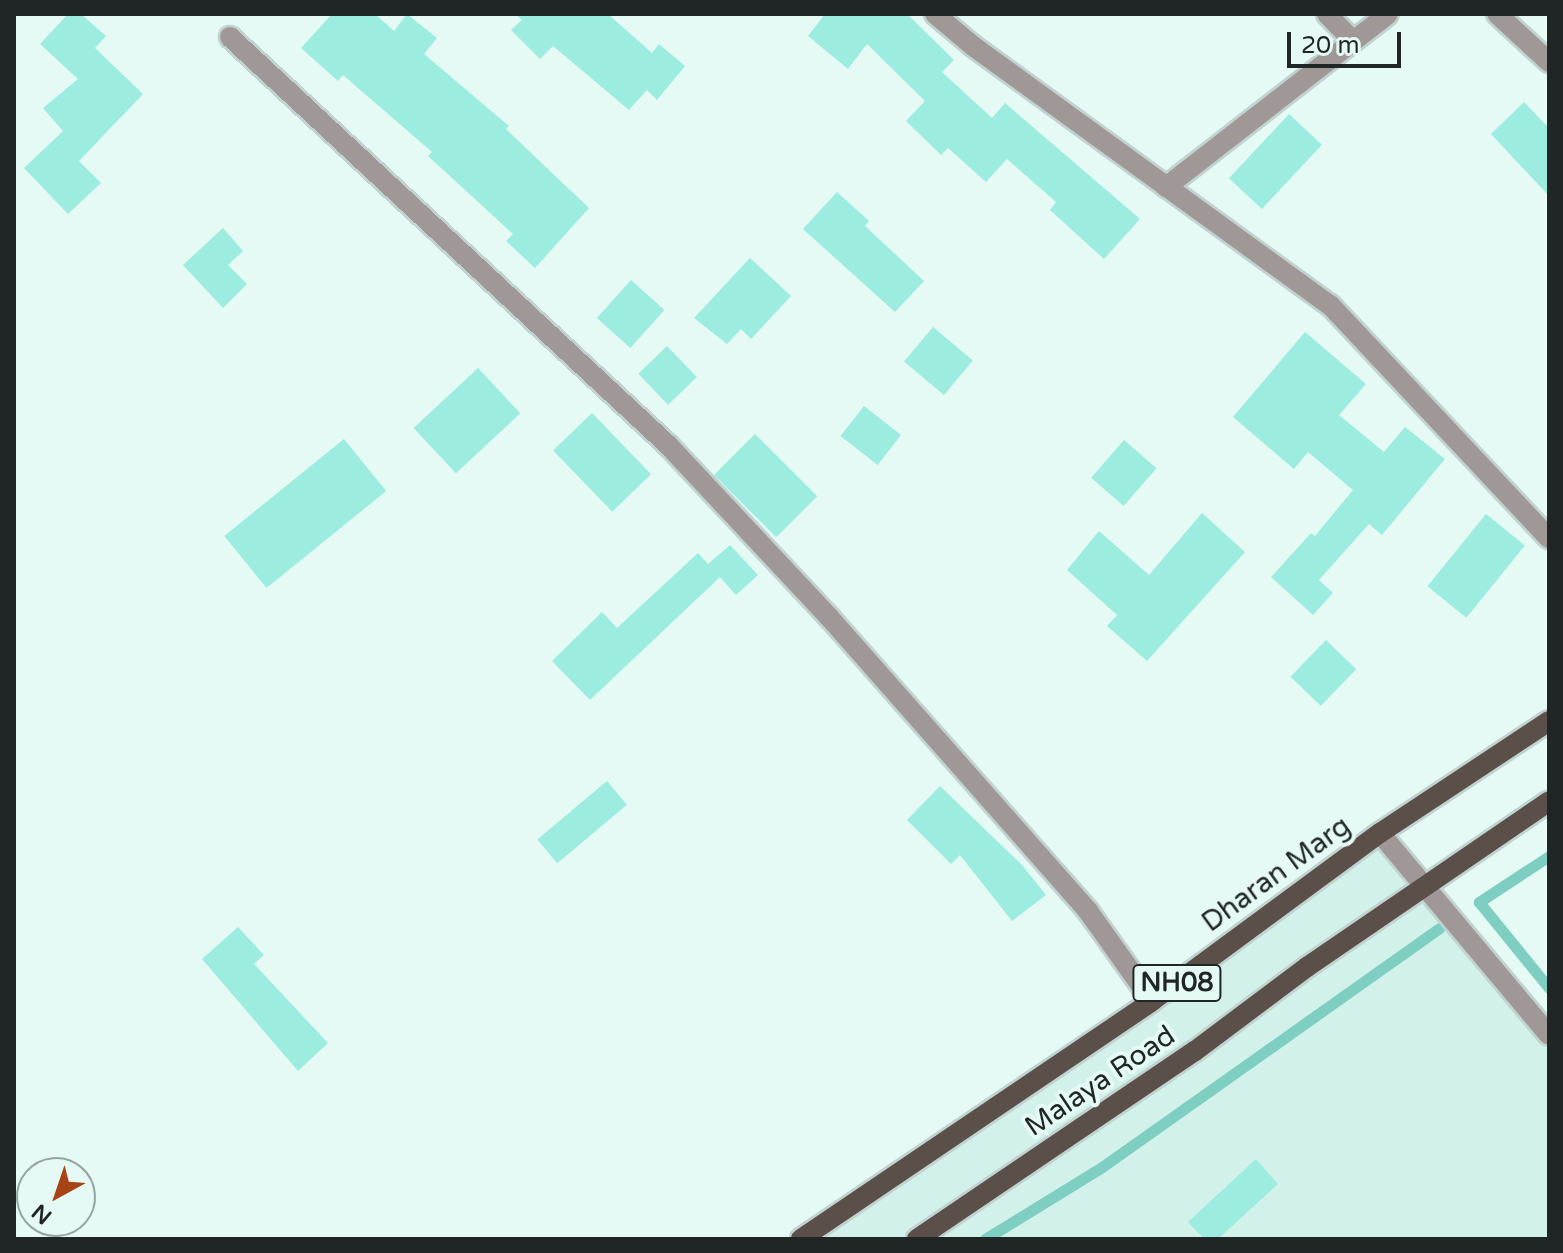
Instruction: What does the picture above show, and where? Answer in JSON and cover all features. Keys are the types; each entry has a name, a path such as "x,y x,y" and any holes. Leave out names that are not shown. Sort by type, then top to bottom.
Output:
{"main road":[{"name":"Dharan Marg","path":"801,1239 1152,1001 1380,833 1549,721"},
{"name":"Malaya Road","path":"917,1239 1195,1051 1422,887 1549,801"}],"street":[{"path":"935,14 973,46 1330,305 1549,538"},
{"path":"1327,14 1353,41"},
{"path":"1166,187 1388,14"},
{"path":"1497,14 1549,62"},
{"path":"230,37 668,445 829,617 1088,911 1152,1001"},
{"path":"1380,833 1422,887 1549,1035"}],"shaded area":[{"path":"1380,833 1549,1035 1549,1239 801,1239"}],"building":[{"path":"68,14 81,14 106,36 95,48 143,94 79,161 101,183 68,214 24,168 63,131 43,108 78,79 40,44"},
{"path":"332,14 375,14 394,31 407,14 437,38 424,54 509,126 506,129 589,208 535,268 506,241 513,234 428,156 432,152 343,75 338,81 301,48"},
{"path":"515,14 608,14 652,53 659,44 685,66 657,100 647,90 629,110 553,46 540,59 511,30 522,20"},
{"path":"825,14 907,14 954,60 942,72 992,118 1005,103 1140,219 1104,259 1050,210 1056,202 1007,159 986,182 948,148 941,155 906,121 925,101 867,44 848,69 808,36"},
{"path":"1524,102 1549,128 1549,196 1491,134"},
{"path":"1289,114 1322,145 1262,209 1229,178"},
{"path":"837,192 869,221 865,226 924,281 895,312 803,229"},
{"path":"223,228 243,251 228,265 247,284 223,308 183,265"},
{"path":"750,258 791,296 751,339 741,329 727,344 694,318"},
{"path":"631,280 664,310 630,348 597,318"},
{"path":"933,327 973,360 944,395 904,361"},
{"path":"1305,332 1366,384 1339,415 1384,452 1405,427 1445,459 1382,535 1369,524 1319,580 1333,593 1313,615 1271,577 1311,533 1315,536 1353,490 1308,452 1294,469 1233,417"},
{"path":"667,346 697,377 668,405 638,374"},
{"path":"478,368 520,413 456,473 414,428"},
{"path":"864,406 901,435 878,465 841,436"},
{"path":"592,413 651,474 612,512 553,451"},
{"path":"755,434 817,496 776,537 714,475"},
{"path":"344,439 386,491 266,588 224,536"},
{"path":"1124,440 1156,468 1124,506 1091,478"},
{"path":"1202,513 1245,552 1147,661 1107,626 1117,615 1067,570 1099,531 1149,575"},
{"path":"1486,514 1525,545 1466,618 1427,586"},
{"path":"730,545 758,575 736,595 720,577 590,700 552,661 602,612 617,628 698,553 708,564"},
{"path":"1326,640 1356,669 1321,706 1291,677"},
{"path":"607,781 627,805 557,863 537,839"},
{"path":"940,786 1022,865 1046,895 1012,921 960,855 951,864 907,820"},
{"path":"238,927 264,955 254,964 328,1043 298,1071 202,959"},
{"path":"1256,1159 1278,1184 1218,1239 1204,1239 1188,1222"}],"waterway":[{"path":"1549,856 1479,902 1549,988"},
{"path":"985,1239 1102,1167 1439,928"}]}
